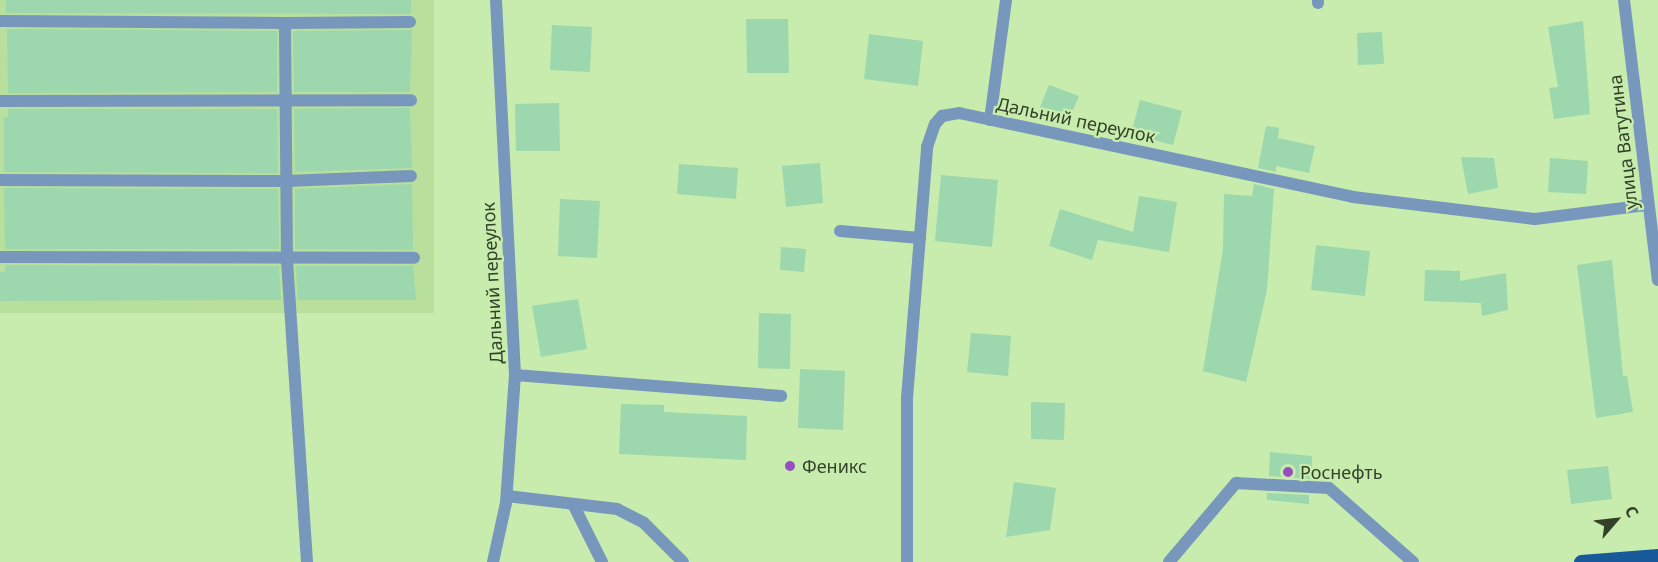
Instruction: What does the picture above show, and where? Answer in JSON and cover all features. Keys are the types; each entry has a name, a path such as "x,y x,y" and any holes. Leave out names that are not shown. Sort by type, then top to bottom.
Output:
{"main road":[{"path":"1581,562 1658,556"}],"street":[{"name":"Дальний переулок","path":"493,562 507,496 515,375 496,0"},
{"path":"990,120 1006,0"},
{"name":"улица Ватутина","path":"1624,0 1658,280"},
{"path":"0,21 410,22"},
{"path":"285,23 287,258 307,562"},
{"path":"0,101 411,100"},
{"name":"Дальний переулок","path":"908,562 908,398 920,238 927,147 934,124 942,116 959,113 1353,197 1535,219 1648,205"},
{"path":"0,180 286,182 411,176"},
{"path":"840,231 920,238"},
{"path":"0,257 414,258"},
{"path":"515,375 781,396"},
{"path":"1169,562 1236,483 1329,488 1413,562"},
{"path":"507,496 617,509 644,523 681,562"},
{"path":"573,504 602,562"}],"shaded area":[{"path":"0,0 434,0 434,313 0,313"}],"building":[{"path":"6,0 411,0 411,14 6,13"},
{"path":"746,19 788,19 789,73 747,73"},
{"path":"1583,21 1590,114 1554,119 1549,88 1558,87 1548,27"},
{"path":"552,25 592,27 590,72 550,70"},
{"path":"7,29 277,31 277,92 8,93"},
{"path":"412,30 410,92 294,92 293,31"},
{"path":"1382,32 1384,64 1358,65 1357,33"},
{"path":"869,34 923,41 918,86 864,79"},
{"path":"1049,85 1079,96 1068,122 1039,110"},
{"path":"1140,100 1182,111 1173,145 1131,134"},
{"path":"559,103 560,151 516,151 515,104"},
{"path":"410,108 412,168 295,172 294,109"},
{"path":"8,109 277,109 278,173 4,172 4,117 8,117"},
{"path":"1266,126 1279,128 1278,138 1315,146 1309,173 1276,166 1276,172 1258,168"},
{"path":"1461,157 1494,158 1498,188 1468,194"},
{"path":"1550,158 1588,161 1586,194 1548,192"},
{"path":"820,163 823,203 786,207 782,166"},
{"path":"679,164 738,168 736,199 677,194"},
{"path":"941,175 998,180 992,247 935,241"},
{"path":"412,184 413,250 295,249 295,189"},
{"path":"1254,184 1274,189 1267,290 1246,382 1203,371 1223,249 1224,194 1252,196"},
{"path":"4,188 278,189 279,249 5,249"},
{"path":"1139,196 1177,202 1169,252 1098,240 1092,260 1049,246 1060,209 1133,232"},
{"path":"560,199 600,201 597,258 558,256"},
{"path":"1316,245 1370,251 1365,296 1311,290"},
{"path":"781,247 806,249 804,272 780,270"},
{"path":"1612,260 1623,376 1627,376 1633,412 1596,418 1577,265"},
{"path":"5,265 279,266 281,300 0,301 0,272 5,272"},
{"path":"296,266 413,266 416,300 298,300"},
{"path":"1425,270 1460,271 1460,281 1506,273 1508,310 1482,316 1481,303 1424,301"},
{"path":"578,299 587,349 541,357 532,306"},
{"path":"759,313 791,314 790,369 758,368"},
{"path":"971,333 1011,336 1008,376 967,372"},
{"path":"800,369 845,371 843,430 798,428"},
{"path":"1031,402 1065,403 1064,440 1031,439"},
{"path":"621,404 664,405 664,412 747,416 746,460 619,454"},
{"path":"1270,452 1312,456 1311,479 1269,476"},
{"path":"1608,466 1612,499 1571,504 1567,470"},
{"path":"1014,482 1056,488 1050,530 1006,537"},
{"path":"1267,493 1309,495 1309,504 1267,500"}],"place":[{"name":"Феникс","path":"790,466"},
{"name":"Роснефть","path":"1288,472"}]}
